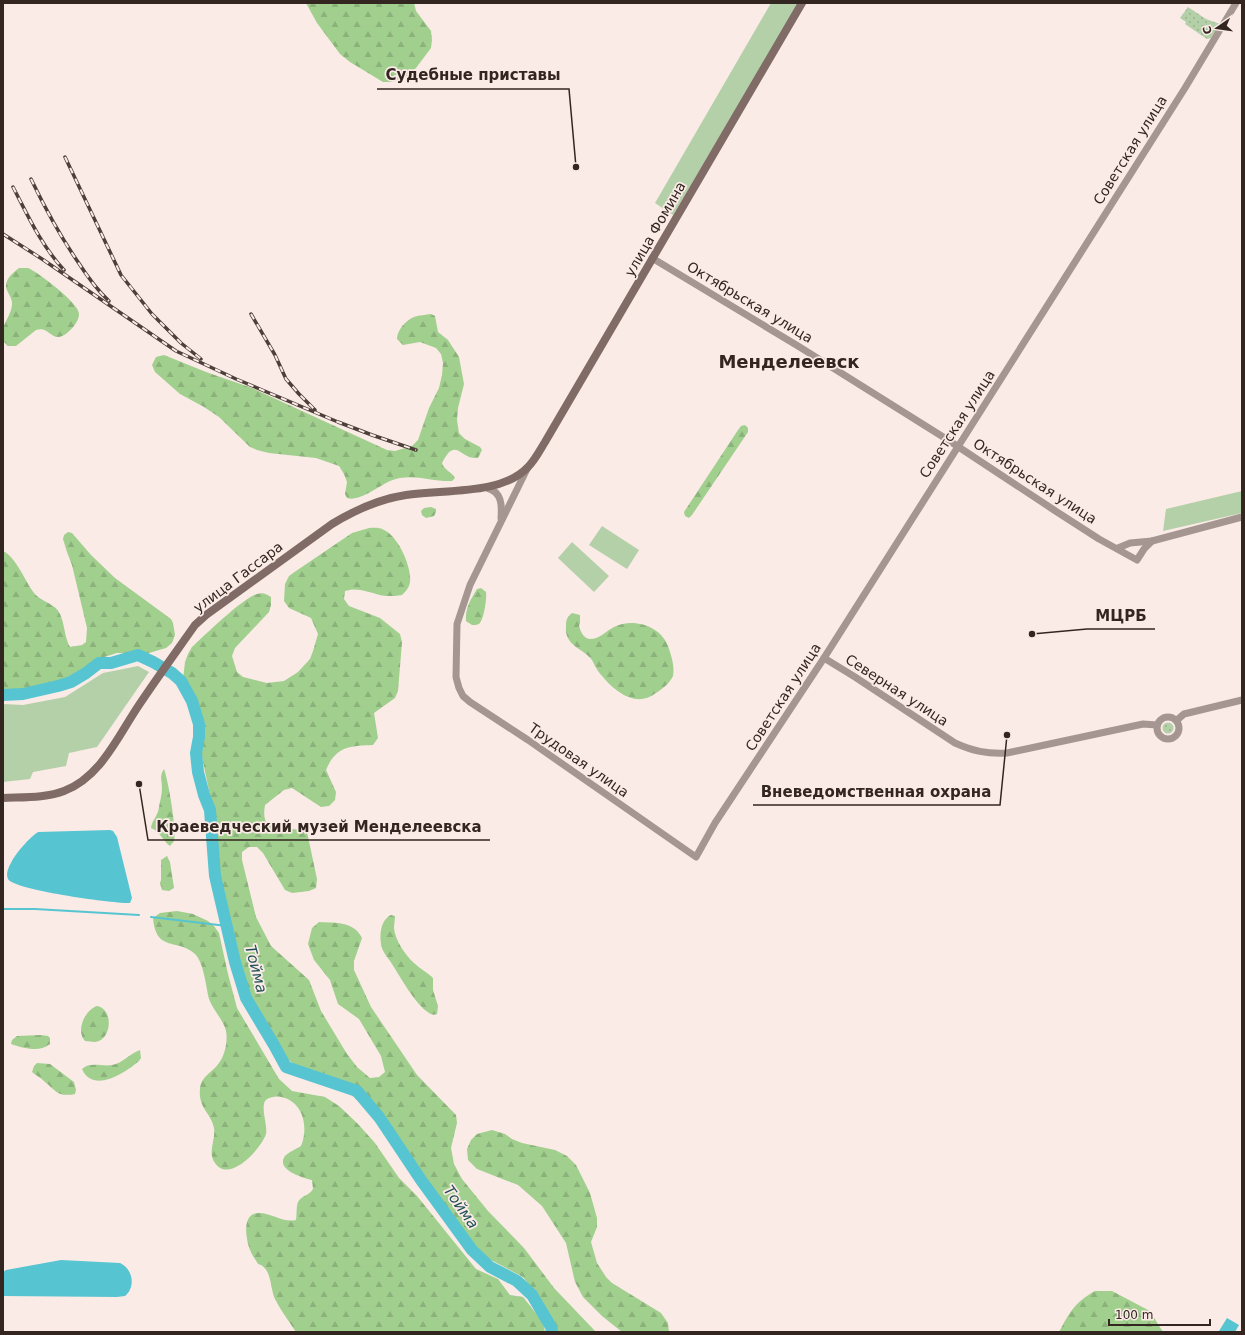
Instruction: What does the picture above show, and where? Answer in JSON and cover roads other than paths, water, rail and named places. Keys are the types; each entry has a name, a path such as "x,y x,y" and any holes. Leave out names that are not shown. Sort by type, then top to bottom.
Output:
{"main road":[{"name":"улица Фомина","path":"528,467 545,442 802,3"},
{"name":"улица Гассара","path":"3,798 63,792 84,780 101,764 147,693 195,625 206,615 332,524 354,512 384,500 406,495 487,488 519,475 528,467"}],"street":[{"name":"Советская улица","path":"696,857 715,823 824,658 1160,128 1236,3"},
{"name":"Октябрьская улица","path":"652,258 804,350 958,447 1099,539 1118,548 1137,560 1144,549 1152,541"},
{"path":"501,522 528,467"},
{"path":"487,488 497,492 500,497 502,510 501,522"},
{"path":"1118,548 1130,543 1152,541 1242,517"},
{"name":"Трудовая улица","path":"501,522 470,585 457,624 456,677 463,696 696,857"},
{"name":"Северная улица","path":"824,658 955,743 970,750 979,752 1007,753 1143,724 1157,725"},
{"path":"1177,720 1184,714 1242,700"},
{"path":"1168,716 1177,720 1180,729 1178,734 1171,739 1162,738 1157,730 1157,725 1159,720 1168,716"}],"water":[{"path":"113,831 117,837 132,898 130,903 87,899 45,892 27,888 8,879 7,871 13,859 24,844 38,832"},
{"path":"61,1260 120,1263 128,1269 132,1278 131,1288 125,1296 117,1297 3,1296 3,1272 6,1270"},
{"path":"1227,1318 1239,1325 1235,1332 1219,1331"}],"waterway":[{"name":"Тойма","path":"3,695 23,694 58,686 71,682 99,663 111,663 138,655 172,673 181,681 192,701 199,724 199,737 196,753 198,772 204,795 210,810 215,876 235,962 246,998 286,1067 357,1091 379,1117 421,1180 472,1250 490,1267 517,1281 532,1295 551,1327 552,1332"},
{"path":"3,909 35,909 139,915"},
{"path":"151,917 227,926"}],"railway":[{"path":"65,157 121,275 152,314 181,343 201,359"},
{"path":"31,179 53,222 71,252 92,283 109,301"},
{"path":"13,187 48,251 64,270"},
{"path":"3,234 176,351 236,379 338,422 416,450"},
{"path":"251,314 275,355 286,379 315,410"}],"place":[{"name":"Судебные приставы","path":"576,167"},
{"name":"МЦРБ","path":"1032,634"},
{"name":"Вневедомственная охрана","path":"1007,735"},
{"name":"Краеведческий музей Менделеевска","path":"139,784"}],"district":[{"name":"Менделеевск","path":"789,362"}]}
